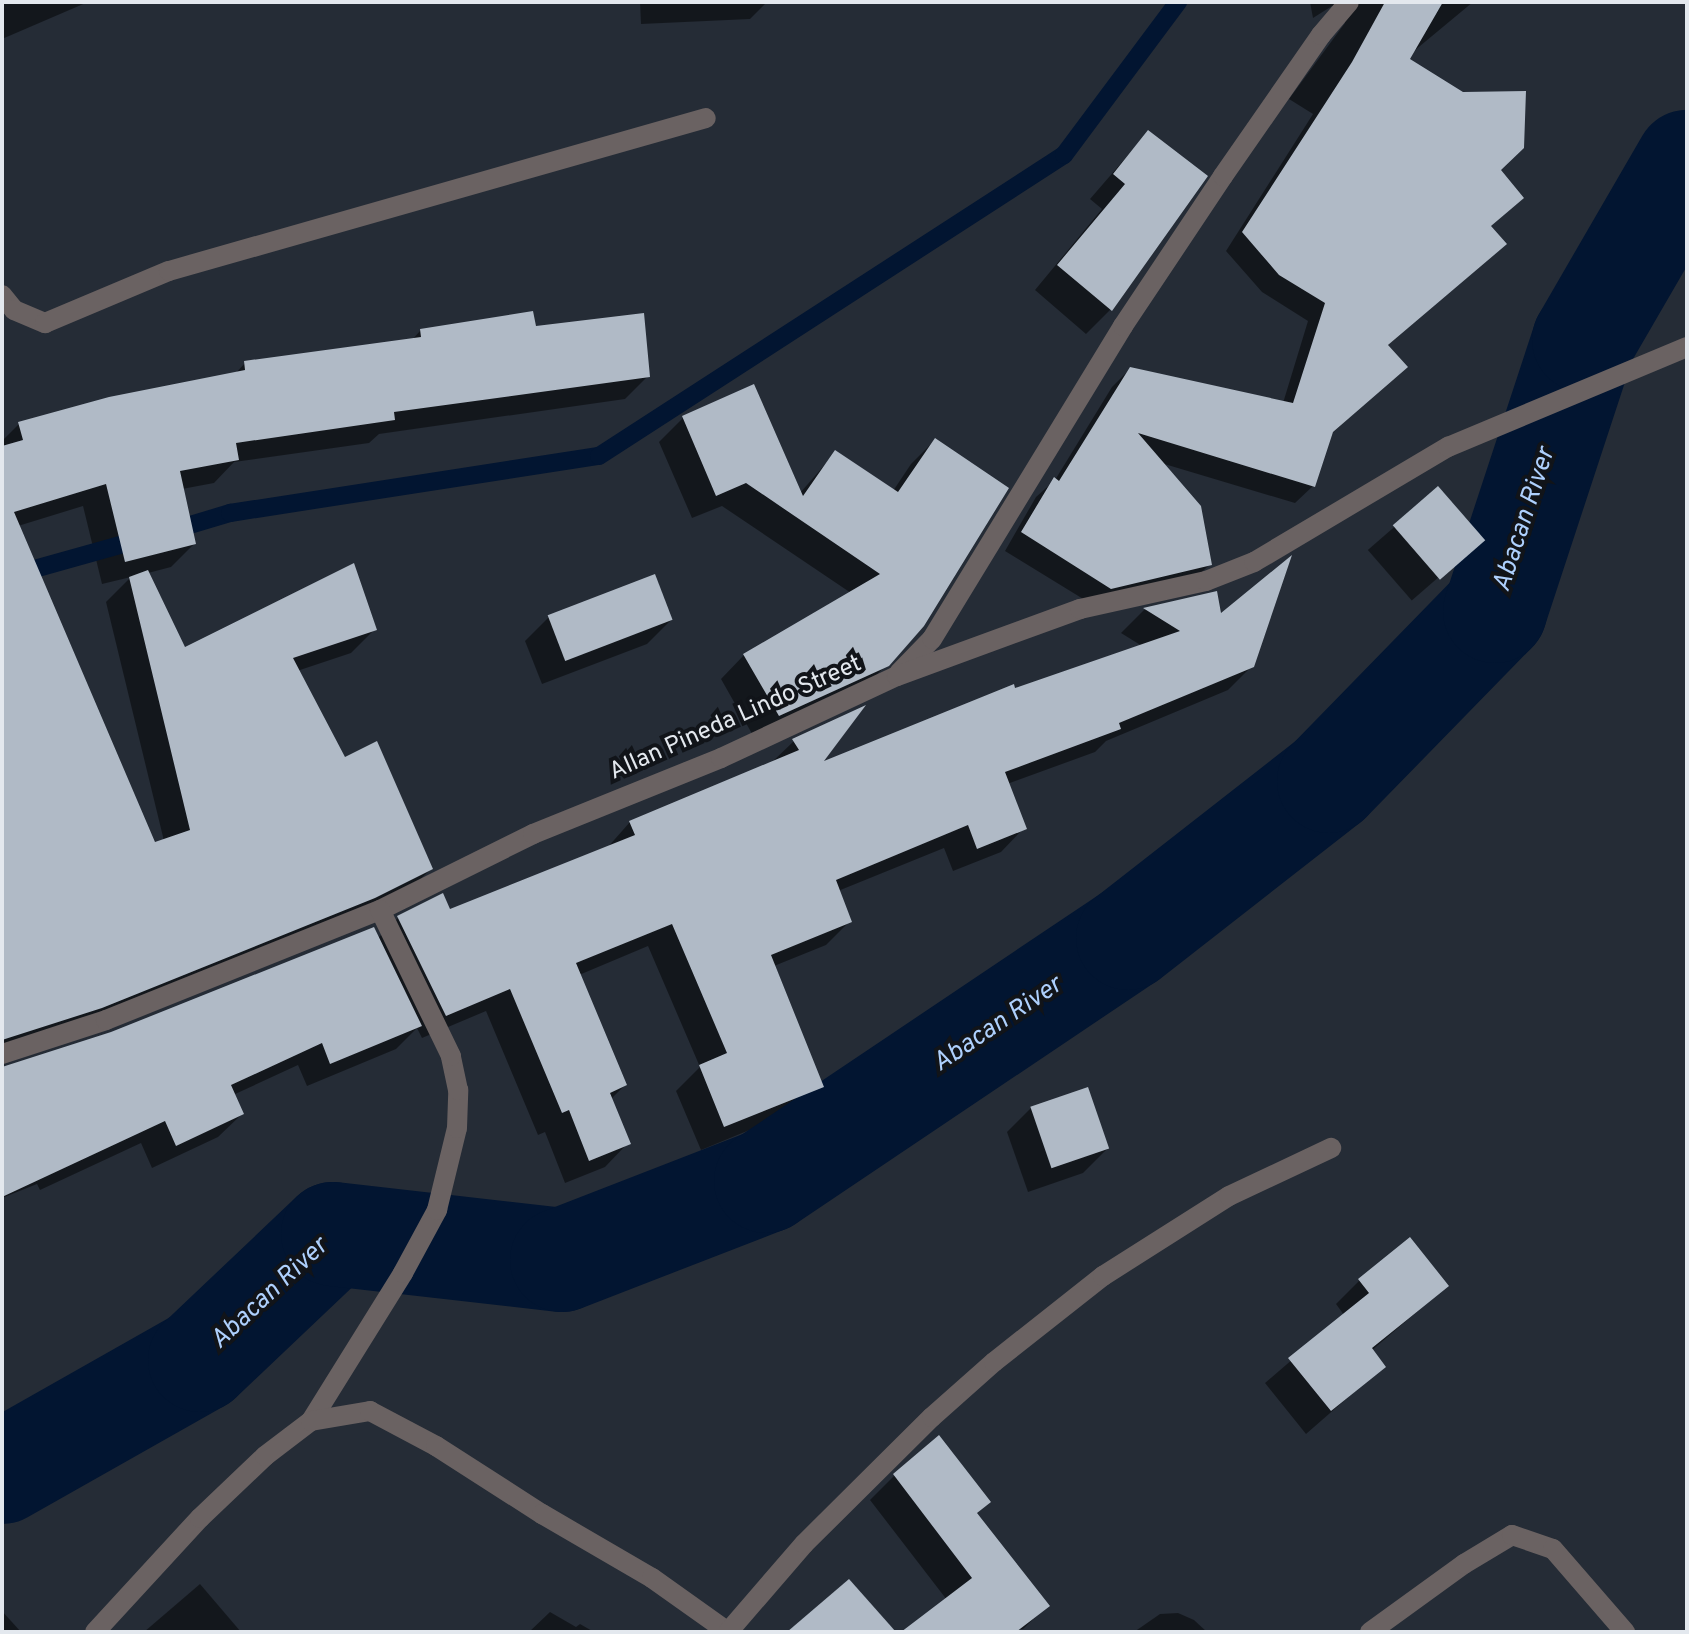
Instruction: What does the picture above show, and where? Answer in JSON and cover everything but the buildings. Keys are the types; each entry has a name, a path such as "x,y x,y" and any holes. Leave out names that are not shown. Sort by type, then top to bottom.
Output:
{"street":[{"path":"897,676 932,639 1123,326 1321,35 1349,2"},
{"path":"2,295 14,310 45,323 169,271 706,118"},
{"name":"Allan Pineda Lindo Street","path":"2,1054 106,1020 380,910 533,834 721,758 897,676 1080,609 1206,581 1254,562 1425,461 1485,430 1687,347"},
{"path":"95,1632 200,1518 265,1456 311,1421 403,1273 437,1210 457,1128 458,1090 451,1056 380,910"},
{"path":"311,1421 370,1411 436,1446 652,1578 728,1632 804,1544 932,1417 994,1362 1103,1276 1216,1204 1331,1148"},
{"path":"1370,1632 1464,1564 1512,1535 1553,1549 1625,1632"}],"waterway":[{"path":"170,531 230,513 599,456 1064,155 1178,2"},
{"name":"Abacan River","path":"2,1472 200,1360 333,1234 562,1260 766,1181 1128,938 1329,781 1495,611 1584,340 1687,162"},
{"path":"2,578 145,538"}]}
